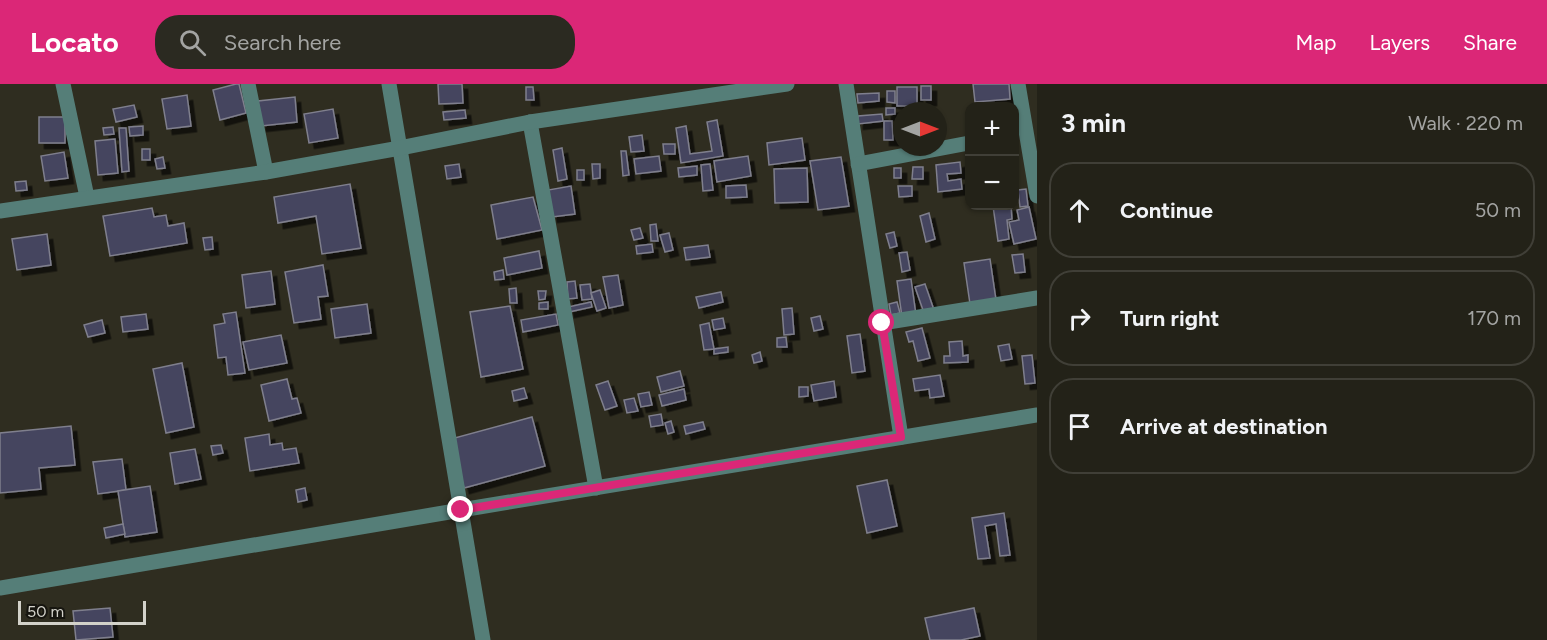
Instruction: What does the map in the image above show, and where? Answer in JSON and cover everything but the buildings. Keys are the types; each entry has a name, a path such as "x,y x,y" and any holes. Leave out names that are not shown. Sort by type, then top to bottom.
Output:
{"street":[{"path":"63,84 87,197"},
{"path":"248,84 266,172"},
{"path":"389,84 483,640"},
{"path":"846,84 901,437"},
{"path":"1018,84 1020,134 1037,196"},
{"path":"0,211 266,172 530,122 780,85"},
{"path":"530,122 596,488"},
{"path":"858,164 965,144"},
{"path":"882,323 1037,298"},
{"path":"0,587 1037,415"}],"route":[{"path":"461,510 901,437 882,323"}]}
